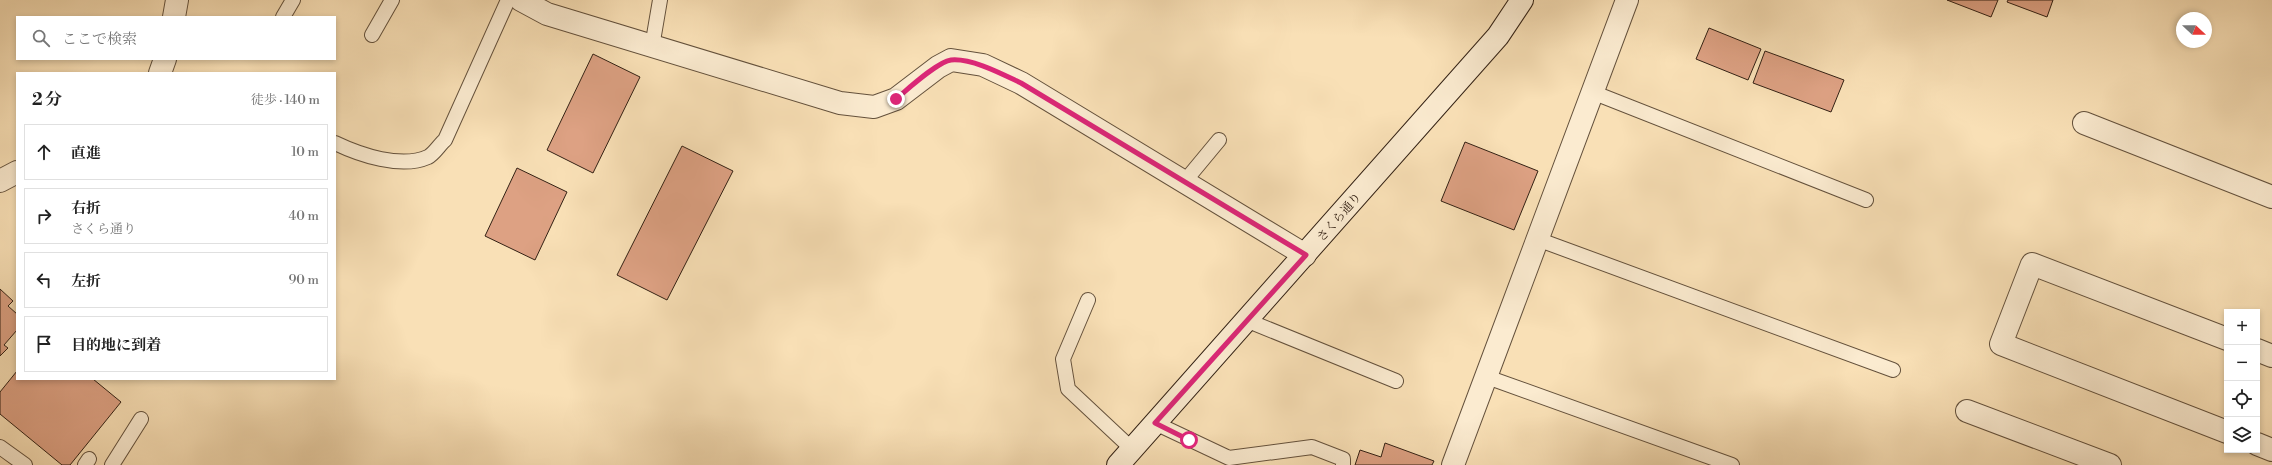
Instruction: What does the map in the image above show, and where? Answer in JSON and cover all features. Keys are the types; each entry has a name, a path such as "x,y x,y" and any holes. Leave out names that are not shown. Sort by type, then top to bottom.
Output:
{"street":[{"path":"174,16 177,0"},
{"path":"521,0 547,14 840,103 874,107 896,99 938,67 951,60 983,65 1021,83 1306,255"},
{"name":"さくら通り","path":"1118,465 1246,320 1306,255 1498,36 1522,0"},
{"path":"1453,465 1627,0"},
{"path":"160,72 165,60"},
{"path":"2084,123 2272,197"},
{"path":"0,181 16,173"},
{"path":"2224,338 2032,264 2001,344 2224,431"},
{"path":"2260,351 2272,356"},
{"path":"1967,412 2110,465"},
{"path":"2260,445 2272,450"}],"lane":[{"path":"284,16 293,0"},
{"path":"372,35 392,0"},
{"path":"336,143 360,155 400,162 428,157 445,140 508,0"},
{"path":"652,47 660,0"},
{"path":"1592,92 1866,200"},
{"path":"1185,181 1219,140"},
{"path":"1537,240 1893,370"},
{"path":"1088,300 1063,359 1068,389 1132,449"},
{"path":"1246,320 1396,381"},
{"path":"1487,377 1732,465"},
{"path":"112,465 141,419"},
{"path":"1155,423 1229,458 1312,447 1343,459 1343,465"},
{"path":"0,447 25,465"}],"building":[{"path":"1947,0 1998,0 1991,17"},
{"path":"2008,0 2053,0 2047,17 2007,2"},
{"path":"1709,28 1761,49 1748,80 1696,59"},
{"path":"1765,51 1844,80 1831,112 1753,83"},
{"path":"593,54 640,77 593,173 547,150"},
{"path":"1465,142 1538,171 1514,230 1441,201"},
{"path":"682,146 733,171 667,300 617,275"},
{"path":"517,168 567,192 535,260 485,236"},
{"path":"0,289 13,301 8,306 16,313 16,331 4,345 8,348 0,356"},
{"path":"16,372 16,380 94,380 121,402 70,465 62,465 0,414 0,392"},
{"path":"1385,443 1434,461 1432,465 1355,465 1360,450 1381,457"}],"route":[{"path":"896,99 938,67 951,60 983,65 1021,83 1306,255 1155,423 1189,440"}]}
